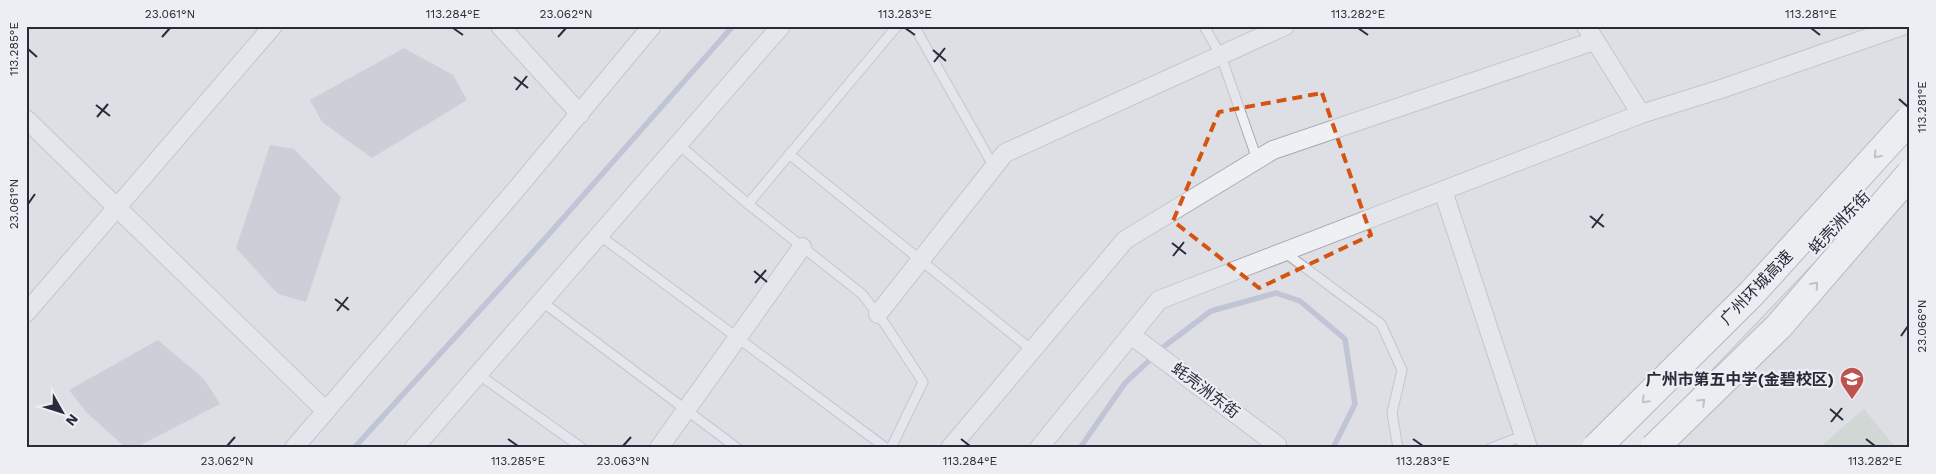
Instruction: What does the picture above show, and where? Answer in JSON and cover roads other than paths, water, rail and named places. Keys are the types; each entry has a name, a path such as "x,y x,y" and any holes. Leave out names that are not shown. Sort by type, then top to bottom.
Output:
{"highway":[{"name":"广州环城高速","path":"1596,448 1752,293 1910,119"},
{"path":"1654,448 1779,326 1910,174"}],"street":[{"path":"26,313 273,26"},
{"path":"500,26 580,114"},
{"path":"294,448 580,114 652,26"},
{"path":"420,446 478,374 780,26"},
{"path":"878,314 1005,153 1285,26"},
{"path":"1039,448 1159,300 1640,114 1724,88 1869,31 1902,26"},
{"path":"950,448 1125,240 1273,150 1590,34 1640,114"},
{"path":"26,119 118,206 326,411"},
{"name":"蚝壳洲东街","path":"1624,448 1910,149"},
{"path":"1443,191 1526,442"},
{"path":"659,448 802,246"},
{"name":"蚝壳洲东街","path":"1131,335 1277,445 1276,448"}],"lane":[{"path":"748,204 897,26"},
{"path":"914,26 994,167"},
{"path":"1204,26 1221,56 1257,159"},
{"path":"678,144 748,204 862,294 878,314 923,382 891,448"},
{"path":"790,154 1032,350"},
{"path":"599,235 886,448"},
{"path":"1284,252 1381,324 1402,370 1392,413 1398,448"},
{"path":"541,301 738,448"},
{"path":"478,374 582,448"},
{"path":"1491,448 1526,442"}],"waterway":[{"path":"354,448 542,242 733,26"},
{"path":"1080,448 1125,383 1166,345 1211,311 1276,293 1300,301 1345,339 1355,404 1333,448"}],"place":[{"name":"广州市第五中学(金碧校区)","path":"1852,400"}]}
